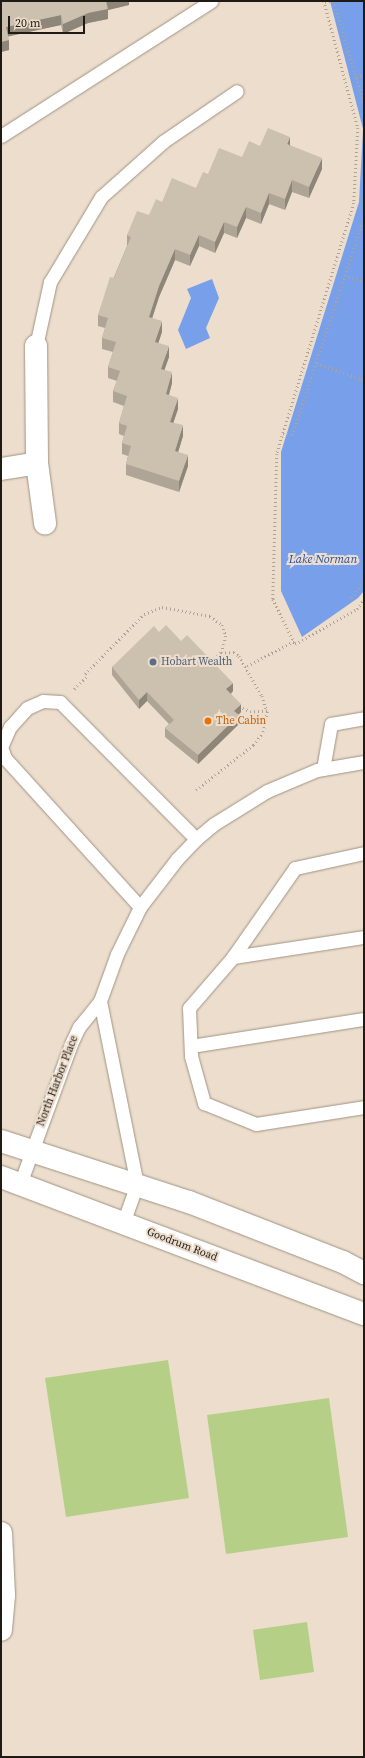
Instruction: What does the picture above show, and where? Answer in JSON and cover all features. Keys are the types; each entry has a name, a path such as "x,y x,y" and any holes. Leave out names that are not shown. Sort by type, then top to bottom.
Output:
{"street":[{"path":"36,346 37,463 45,523"},
{"path":"1,469 37,463"},
{"path":"1,1141 31,1152 137,1184 343,1262 364,1273"},
{"name":"Goodrum Road","path":"10,1180 364,1314"},
{"path":"1,1534 4,1596 1,1630"}],"lane":[{"path":"1,136 211,1"},
{"path":"36,346 50,282 101,197 164,141 237,91"},
{"path":"140,907 5,758 1,747 10,727 27,708 42,701 60,702 196,839"},
{"path":"320,770 331,724 364,718"},
{"name":"North Harbor Place","path":"10,1180 31,1152 71,1044 79,1027 100,1001 117,954 140,907 196,839 214,824 267,791 320,770 364,762"},
{"path":"364,854 295,868 233,957 189,1008 191,1046 204,1103 256,1124 364,1106"},
{"path":"233,957 364,937"},
{"path":"100,1001 137,1184 123,1223"},
{"path":"191,1046 364,1019"}],"path":[{"path":"330,1 325,2 358,128 354,203 277,454 273,599 296,644 357,608 364,599"},
{"path":"334,1 364,102"},
{"path":"356,77 364,75"},
{"path":"283,433 292,436 364,217"},
{"path":"345,275 364,281"},
{"path":"317,363 364,380"},
{"path":"352,598 364,581"},
{"path":"85,674 144,614 155,608 169,606 210,616 218,621 226,636 221,652 208,665"},
{"path":"247,666 294,641"},
{"path":"196,790 253,745 263,732 267,711 262,696 247,666 234,652 221,652"},
{"path":"234,702 244,710 267,711"}],"green space":[{"path":"168,1360 189,1498 66,1517 45,1378"},
{"path":"329,1398 348,1537 226,1554 207,1415"},
{"path":"307,1622 314,1672 260,1680 253,1630"}],"water":[{"name":"Lake Norman","path":"330,1 364,1 364,591 358,598 302,637 281,591 281,452 359,202 363,129"},
{"path":"212,279 219,298 206,328 210,338 186,349 178,330 191,298 187,289"}],"building":[{"path":"1,1 106,1 108,9 88,13 63,24 61,15 6,27 9,40 1,42"},
{"path":"268,128 290,137 287,144 322,158 309,187 292,180 285,199 269,193 261,213 246,207 237,227 224,222 215,242 199,235 190,255 175,249 159,286 149,317 162,321 155,342 169,346 161,369 172,372 166,394 178,398 170,422 183,425 175,451 188,455 179,481 126,464 131,446 122,443 127,426 119,423 127,396 113,391 120,371 108,367 116,342 102,338 108,318 98,315 110,277 114,278 131,237 127,235 137,211 149,215 156,199 162,202 172,178 196,188 203,172 208,174 219,148 242,157 249,141 260,146"},
{"path":"166,625 181,641 187,635 233,683 226,689 241,704 234,711 239,715 198,755 165,728 174,720 147,692 139,700 112,667 154,626 159,632"}],"place":[{"name":"Hobart Wealth","path":"153,662"},
{"name":"The Cabin","path":"208,721"}]}
